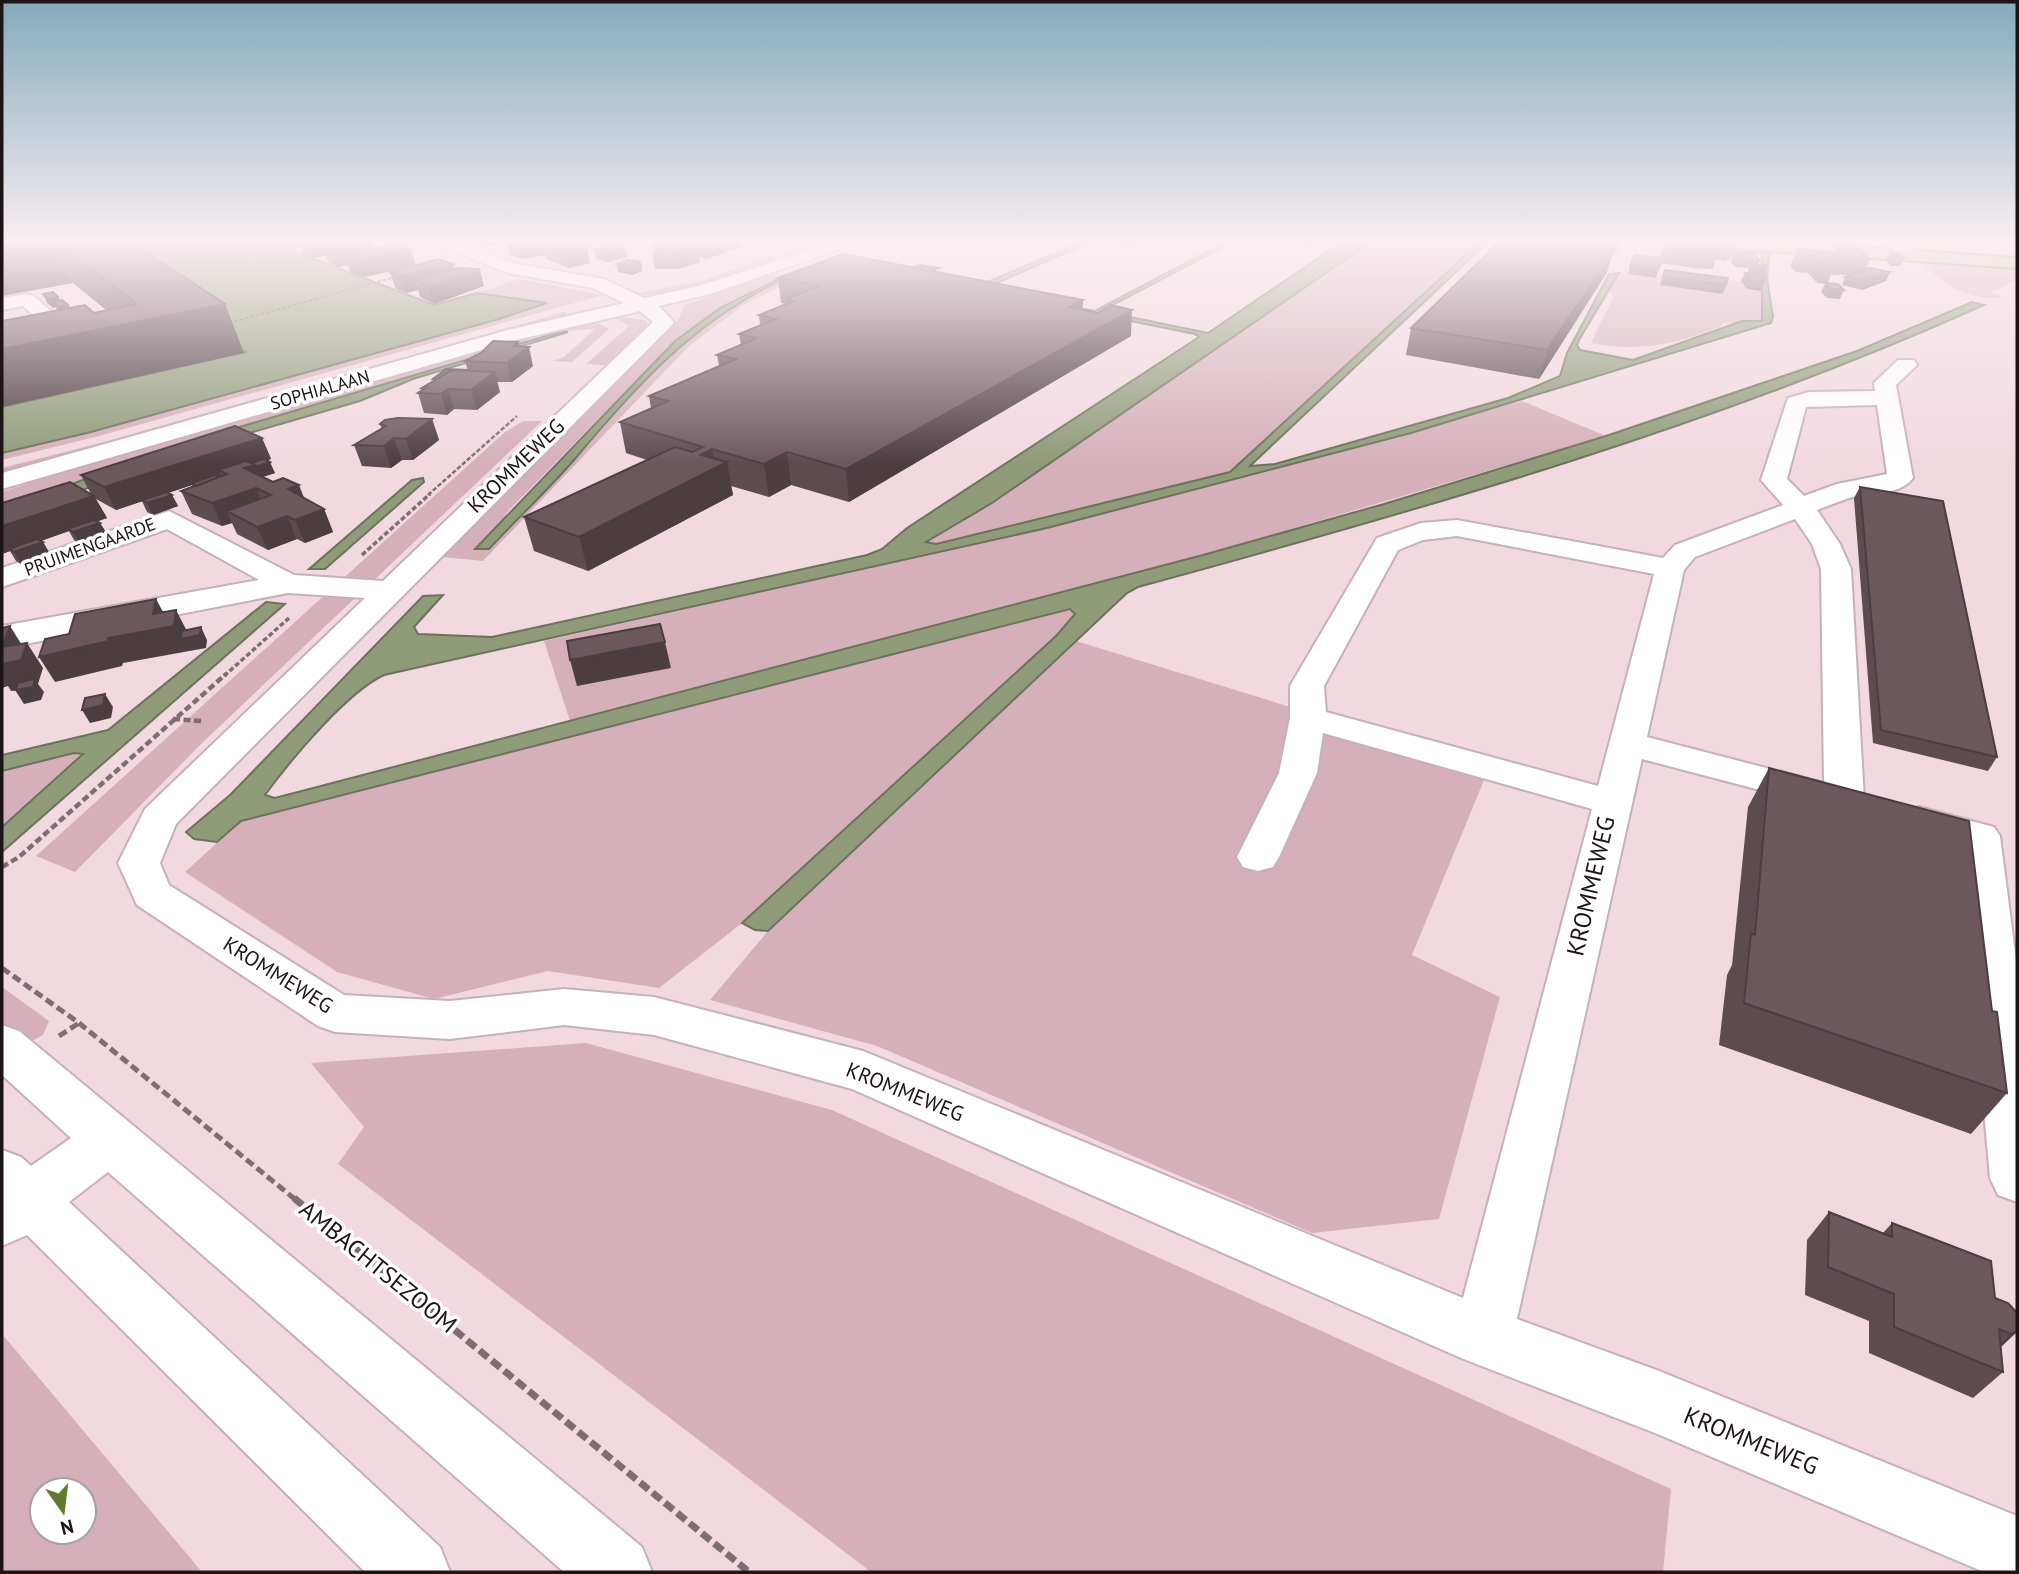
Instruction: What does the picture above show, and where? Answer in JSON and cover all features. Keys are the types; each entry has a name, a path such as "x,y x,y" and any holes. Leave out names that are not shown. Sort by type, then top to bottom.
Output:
{"street":[{"path":"48,315 96,351 60,358"},
{"name":"SOPHIALAAN","path":"2,481 511,335 592,315"},
{"name":"KROMMEWEG","path":"661,315 664,322 660,327 159,818 139,863 152,894 335,1013 450,1020 564,1007 654,1016 863,1072 1483,1337 1659,1403 2017,1552"},
{"path":"1258,857 1298,773 1308,718 1307,686 1387,544 1404,536 1436,528 1457,528 1670,568 1685,551 1800,507 1846,490 1885,484 1900,478 1897,382 1796,403 1774,480 1800,507 1832,552 1836,569 1844,800"},
{"name":"PRUIMENGAARDE","path":"2,578 169,519 288,584"},
{"name":"KROMMEWEG","path":"1483,1337 1670,568"},
{"name":"PRUIMENGAARDE","path":"2,636 5,638 288,584 389,590"},
{"name":"KROMMEWEG","path":"1308,718 1611,802"},
{"path":"1626,743 1980,836 2017,1178"},
{"path":"2,1045 109,1140 617,1572"},
{"path":"109,1140 11,1198 415,1572"}],"path":[{"path":"223,325 265,315"},
{"path":"2,867 19,856"},
{"name":"AMBACHTSEZOOM","path":"2,968 89,1032 594,1442 749,1572"}],"shaded area":[{"path":"194,315 510,315 91,432 2,453 2,407 246,352"},
{"path":"509,315 530,315 99,436 2,460 2,453 91,432"},
{"path":"552,315 563,315 121,442 2,473 2,468 117,439"},
{"path":"680,315 716,315 675,341 508,511 489,549 655,369 700,328 719,315 729,315 689,346 483,561 442,557 678,321"},
{"path":"710,315 721,315 696,334 645,381 489,549 475,549 675,341"},
{"path":"1103,315 1123,315 1208,333 1234,315 1264,315 992,503 926,542 936,544 1230,472 1400,315 1410,315 1250,466 1275,464 1508,398 1560,376 1567,353 1587,315 1594,315 1577,345 1580,350 1633,360 1742,321 1762,321 1762,315 1773,316 1771,323 1411,433 1047,528 384,675 336,712 265,795 275,798 1203,555 1384,504 1606,436 1857,351 1940,315 1960,315 1778,390 1673,427 1460,496 1138,587 1127,593 768,931 755,930 742,923 1056,636 1075,614 1070,609 241,821 217,842 194,839 186,832 230,795 423,596 443,595 414,627 418,634 492,637 867,555 882,549 907,528 1199,337"},
{"path":"1264,315 1400,315 1230,472 936,544 925,541 992,503"},
{"path":"1604,315 1762,315 1762,321 1722,323 1720,327 1703,333 1657,345 1626,347 1591,343"},
{"path":"612,316 645,320 648,325 605,365 586,364 629,326"},
{"path":"585,322 600,324 609,329 572,362 552,361 564,357 595,329 562,331 162,450 2,509 2,492 219,423"},
{"path":"563,331 568,332 413,379 360,401 191,450 25,511 11,507 162,450"},
{"path":"1522,401 1606,436 1203,555 570,721 544,641 1047,528"},
{"path":"523,421 542,421 201,744 75,872 36,856 505,432"},
{"path":"423,478 424,482 325,569 309,569 412,480"},
{"path":"266,602 285,604 2,852 2,827 83,754 74,753 2,771 2,755 108,730"},
{"path":"1070,609 1075,614 1056,636 742,923 659,988 548,971 434,999 337,972 185,872 241,821"},
{"path":"1076,641 1489,768 1412,955 1500,997 1439,1219 1312,1233 877,1046 710,1000 768,931"},
{"path":"74,753 84,754 2,827 2,771"},
{"path":"2,987 49,1021 43,1035 27,1044 2,1025"},
{"path":"586,1043 832,1110 1671,1489 1663,1572 871,1572 338,1164 364,1127 311,1063"},
{"path":"2,1334 202,1572 2,1572"}],"building":[{"path":"31,315 168,315 2,349 2,321"},
{"path":"761,315 1122,315 846,469 787,452 764,464 712,449 701,455 727,462 579,537 524,517 675,447 692,452 703,447 620,422 668,401 649,396 736,359 717,355 757,338 739,334 776,319"},
{"path":"1424,315 1570,315 1547,350 1411,328"},
{"path":"493,341 518,342 513,346 529,347 507,363 465,361 481,353"},
{"path":"446,369 468,370 452,370 433,379"},
{"path":"452,370 495,372 471,390 448,389 441,394 418,393"},
{"path":"432,419 406,439 394,438 384,446 354,445 386,426 380,424 385,420"},
{"path":"235,426 262,438 104,487 81,475"},
{"path":"264,459 270,462 256,467 251,463"},
{"path":"246,461 255,465 244,468 273,482 283,478 299,485 288,489 324,509 295,520 287,516 257,527 227,511 271,495 256,488 212,503 181,491 227,474 218,470"},
{"path":"215,475 219,477 196,486 192,483"},
{"path":"70,482 94,496 2,526 2,503"},
{"path":"1860,487 1943,501 1997,757 1881,730"},
{"path":"167,492 172,495 147,503 142,500"},
{"path":"94,520 100,523 73,532 67,529"},
{"path":"37,539 43,542 14,552 9,549"},
{"path":"156,599 153,614 176,610 174,626 108,638 108,641 39,657 45,639 69,634 75,614"},
{"path":"660,624 665,642 570,660 567,641"},
{"path":"10,626 2,647 2,628"},
{"path":"201,627 200,635 181,639 182,631"},
{"path":"27,643 21,660 2,664 2,647"},
{"path":"35,679 33,687 15,690 18,683"},
{"path":"105,694 103,705 82,710 85,698"},
{"path":"1769,768 1969,821 1992,1011 1997,1012 2007,1093 1744,1003 1751,933 1755,935"},
{"path":"1829,1212 1892,1237 1892,1223 1991,1261 1995,1298 2008,1303 2017,1313 2017,1331 2011,1334 1999,1329 2003,1372 1894,1327 1894,1294 1828,1267"}]}
